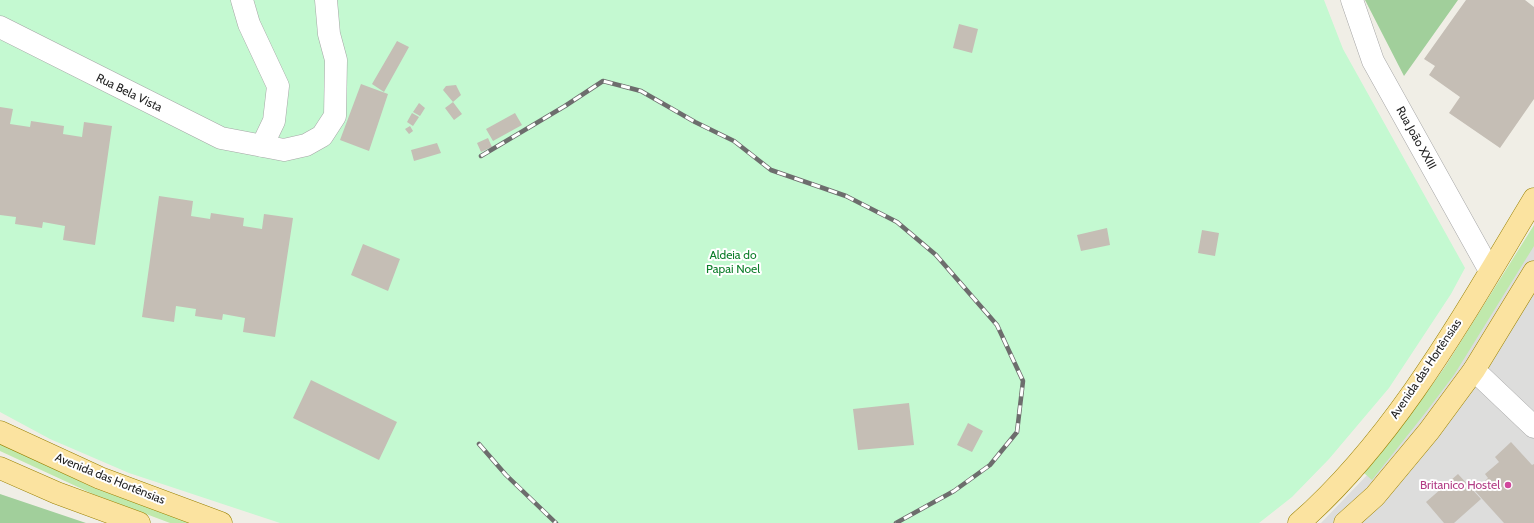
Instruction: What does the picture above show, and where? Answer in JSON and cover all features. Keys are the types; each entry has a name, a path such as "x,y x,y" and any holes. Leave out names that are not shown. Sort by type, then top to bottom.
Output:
{"main road":[{"name":"Avenida das Hortênsias","path":"1298,523 1316,508 1350,473 1413,393 1534,200"},
{"path":"1345,523 1375,496 1429,431 1474,370 1534,272"},
{"name":"Avenida das Hortênsias","path":"0,432 100,478 221,523"},
{"path":"0,468 57,493 139,523"}],"street":[{"path":"242,0 249,24 278,86 274,121 262,146"},
{"name":"Rua Bela Vista","path":"0,27 221,138 284,150 306,145 322,136 336,116 336,60 329,34 326,0"},
{"name":"Rua João XXIII","path":"1352,0 1373,61 1490,270"},
{"path":"1474,370 1534,427"}],"shaded area":[{"path":"1534,234 1534,523 1321,523 1370,472 1391,447"}],"green space":[{"name":"Aldeia do Papai Noel","path":"0,0 1324,0 1343,49 1465,268 1451,294 1389,388 1329,459 1292,497 1259,523 280,523 129,473 50,439 0,412"},
{"path":"1365,0 1458,0 1404,76"},
{"path":"1534,225 1534,246 1454,375 1372,480 1364,473 1445,367"},
{"path":"0,443 94,488 192,523 170,523 93,494 0,451"},
{"path":"0,494 86,523 0,523"}],"building":[{"path":"1466,0 1525,0 1534,7 1534,99 1500,148 1449,113 1460,97 1429,75 1435,66 1424,59"},
{"path":"959,24 978,29 972,53 953,48"},
{"path":"397,41 409,47 384,92 372,84"},
{"path":"361,84 388,94 369,151 340,140"},
{"path":"456,85 461,95 453,102 443,90 446,86"},
{"path":"453,102 462,114 454,120 445,108"},
{"path":"419,103 425,108 420,116 413,112"},
{"path":"0,107 13,109 10,124 30,127 31,121 64,126 63,134 82,137 84,122 112,126 95,245 63,240 65,226 43,222 42,228 15,224 16,217 0,215"},
{"path":"412,113 419,117 413,126 407,122"},
{"path":"515,113 522,125 493,141 486,129"},
{"path":"410,126 413,131 409,134 405,129"},
{"path":"488,138 492,147 481,152 477,143"},
{"path":"437,143 441,153 414,161 411,150"},
{"path":"159,196 193,201 191,216 210,219 211,213 244,218 243,226 262,229 264,214 293,218 275,337 243,332 245,318 223,314 222,320 195,316 196,309 176,306 174,322 142,317"},
{"path":"1107,228 1110,245 1081,251 1077,235"},
{"path":"1202,230 1219,233 1215,256 1198,253"},
{"path":"363,244 400,259 388,291 351,275"},
{"path":"311,380 397,422 379,460 293,418"},
{"path":"909,403 914,445 858,450 853,409"},
{"path":"968,423 983,431 972,452 957,445"},
{"name":"Britanico Hostel","path":"1511,442 1532,465 1534,464 1534,523 1504,523 1475,491 1488,478 1485,474 1499,462 1495,457"},
{"path":"1458,474 1481,499 1454,523 1444,523 1426,502"}],"railway":[{"path":"481,156 565,106 603,81 641,91 695,122 734,141 771,170 846,196 897,222 936,255 997,325 1023,381 1017,432 990,465 954,491 896,523"},
{"path":"479,444 506,475 556,523"}],"place":[{"name":"Britanico Hostel","path":"1508,485"}]}
